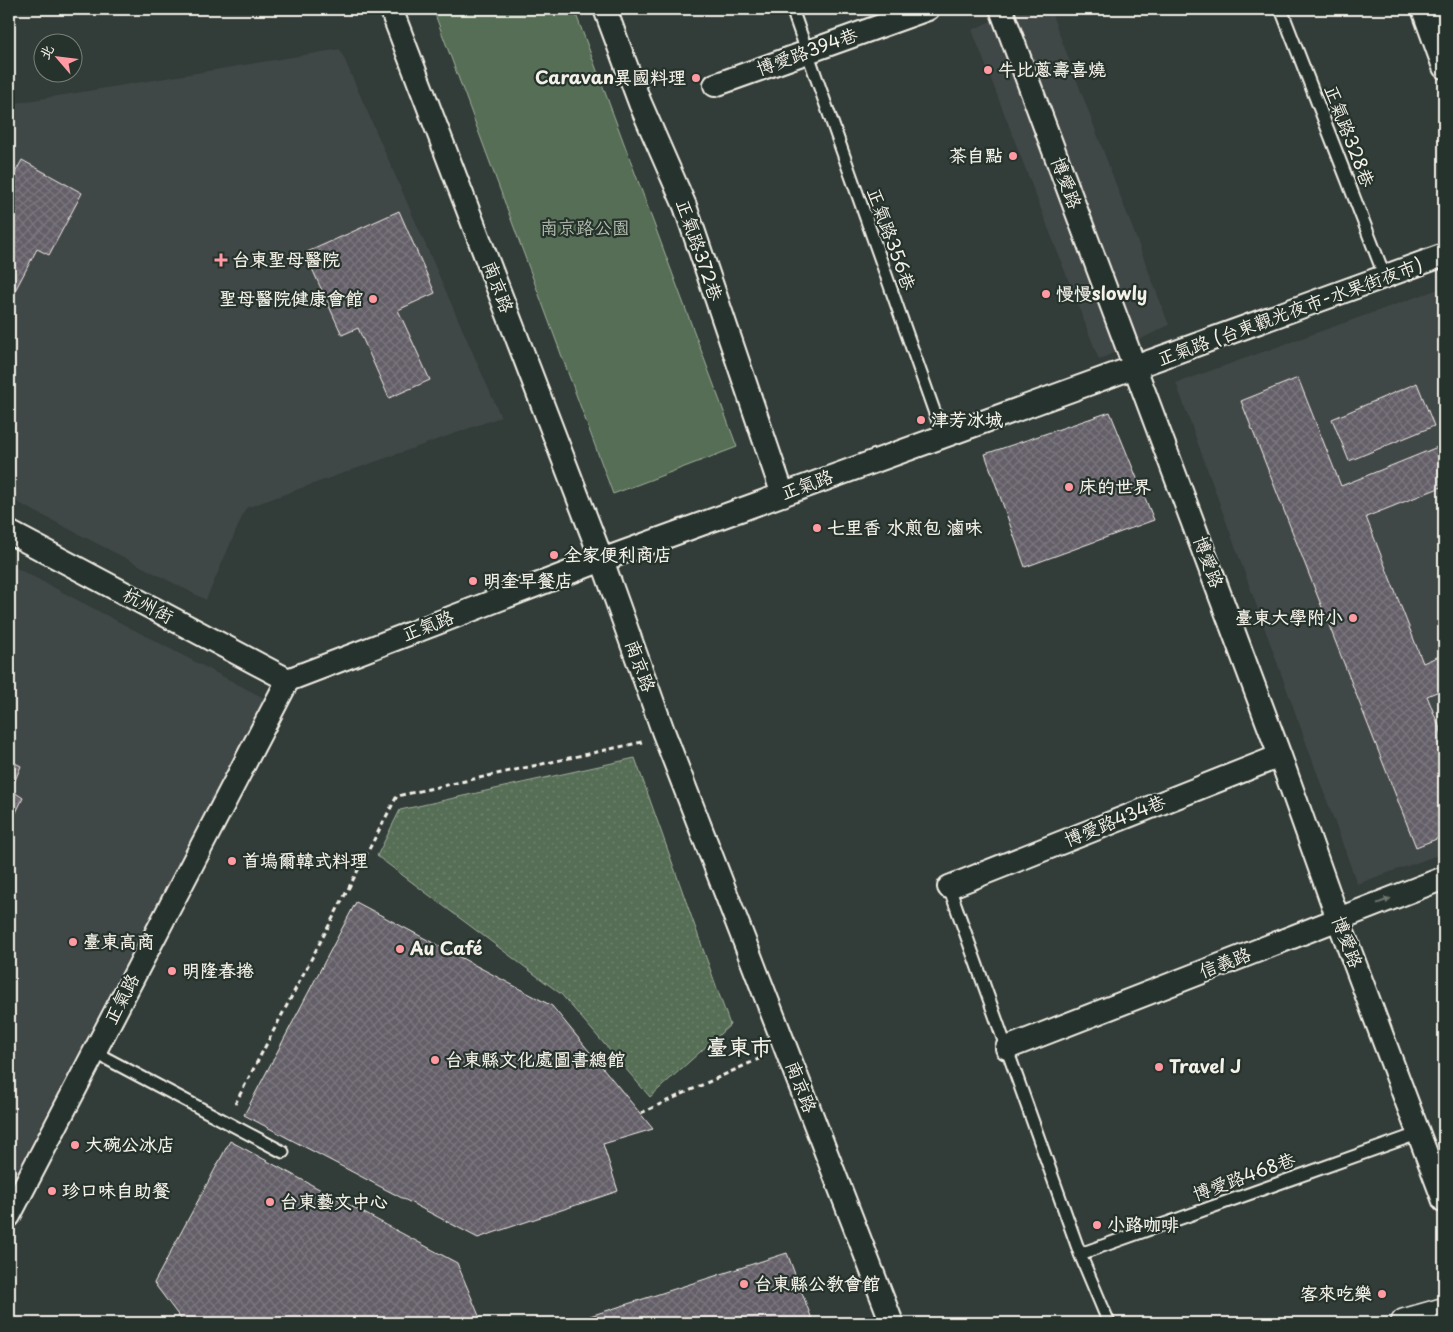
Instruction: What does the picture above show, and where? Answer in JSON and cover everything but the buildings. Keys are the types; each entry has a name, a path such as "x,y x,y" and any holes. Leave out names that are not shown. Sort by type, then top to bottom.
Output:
{"street":[{"name":"南京路","path":"391,9 602,560 667,740 892,1323"},
{"name":"正氣路372巷","path":"605,9 640,103 685,206 783,494"},
{"name":"博愛路394巷","path":"715,85 928,9"},
{"name":"博愛路","path":"1001,9 1444,1201"},
{"path":"1423,9 1444,67"},
{"name":"正氣路 (台東觀光夜市-水果街夜市)","path":"1136,368 1444,256"},
{"name":"正氣路","path":"9,1216 288,680 602,560 1136,368"},
{"name":"杭州街","path":"9,532 288,680"},
{"name":"博愛路434巷","path":"949,887 1280,756"},
{"name":"信義路","path":"1007,1048 1444,878"},
{"path":"1405,1323 1444,1312"}],"lane":[{"name":"正氣路356巷","path":"792,9 943,436"},
{"name":"正氣路328巷","path":"1281,9 1385,277"},
{"path":"949,887 1080,1254 1109,1323"},
{"path":"94,1052 283,1152"},
{"name":"博愛路468巷","path":"1080,1254 1420,1133"}],"path":[{"path":"225,1122 397,796 645,741"},
{"path":"641,1113 764,1056"}],"shaded area":[{"path":"1016,9 1050,9 1169,325 1099,360 972,30"},
{"name":"台東聖母醫院","path":"340,49 501,417 246,508 206,600 9,498 9,104"},
{"name":"臺東大學附小","path":"1444,287 1444,853 1357,884 1176,383"},
{"name":"臺東高商","path":"9,564 264,698 9,1186"}],"green space":[{"name":"南京路公園","path":"433,9 574,9 737,447 613,494"},
{"path":"635,758 730,1025 650,1097 561,994 377,856 400,810"}],"place":[{"name":"牛比蔥壽喜燒","path":"988,70"},
{"name":"Caravan異國料理","path":"696,78"},
{"name":"茶自點","path":"1013,156"},
{"name":"台東聖母醫院","path":"221,260"},
{"name":"慢慢slowly","path":"1046,294"},
{"name":"聖母醫院健康會館","path":"373,299"},
{"name":"津芳冰城","path":"921,420"},
{"name":"床的世界","path":"1069,487"},
{"name":"七里香 水煎包 滷味","path":"817,528"},
{"name":"全家便利商店","path":"554,555"},
{"name":"明奎早餐店","path":"473,581"},
{"name":"臺東大學附小","path":"1353,618"},
{"name":"首塢爾韓式料理","path":"232,861"},
{"name":"臺東高商","path":"73,942"},
{"name":"Au Café","path":"400,949"},
{"name":"明隆春捲","path":"172,971"},
{"name":"台東縣文化處圖書總館","path":"435,1060"},
{"name":"Travel J","path":"1159,1067"},
{"name":"大碗公冰店","path":"75,1145"},
{"name":"珍口味自助餐","path":"52,1191"},
{"name":"台東藝文中心","path":"270,1202"},
{"name":"小路咖啡","path":"1097,1225"},
{"name":"台東縣公教會館","path":"744,1284"},
{"name":"客來吃樂","path":"1382,1294"}],"district":[{"name":"臺東市","path":"739,1047"}]}
